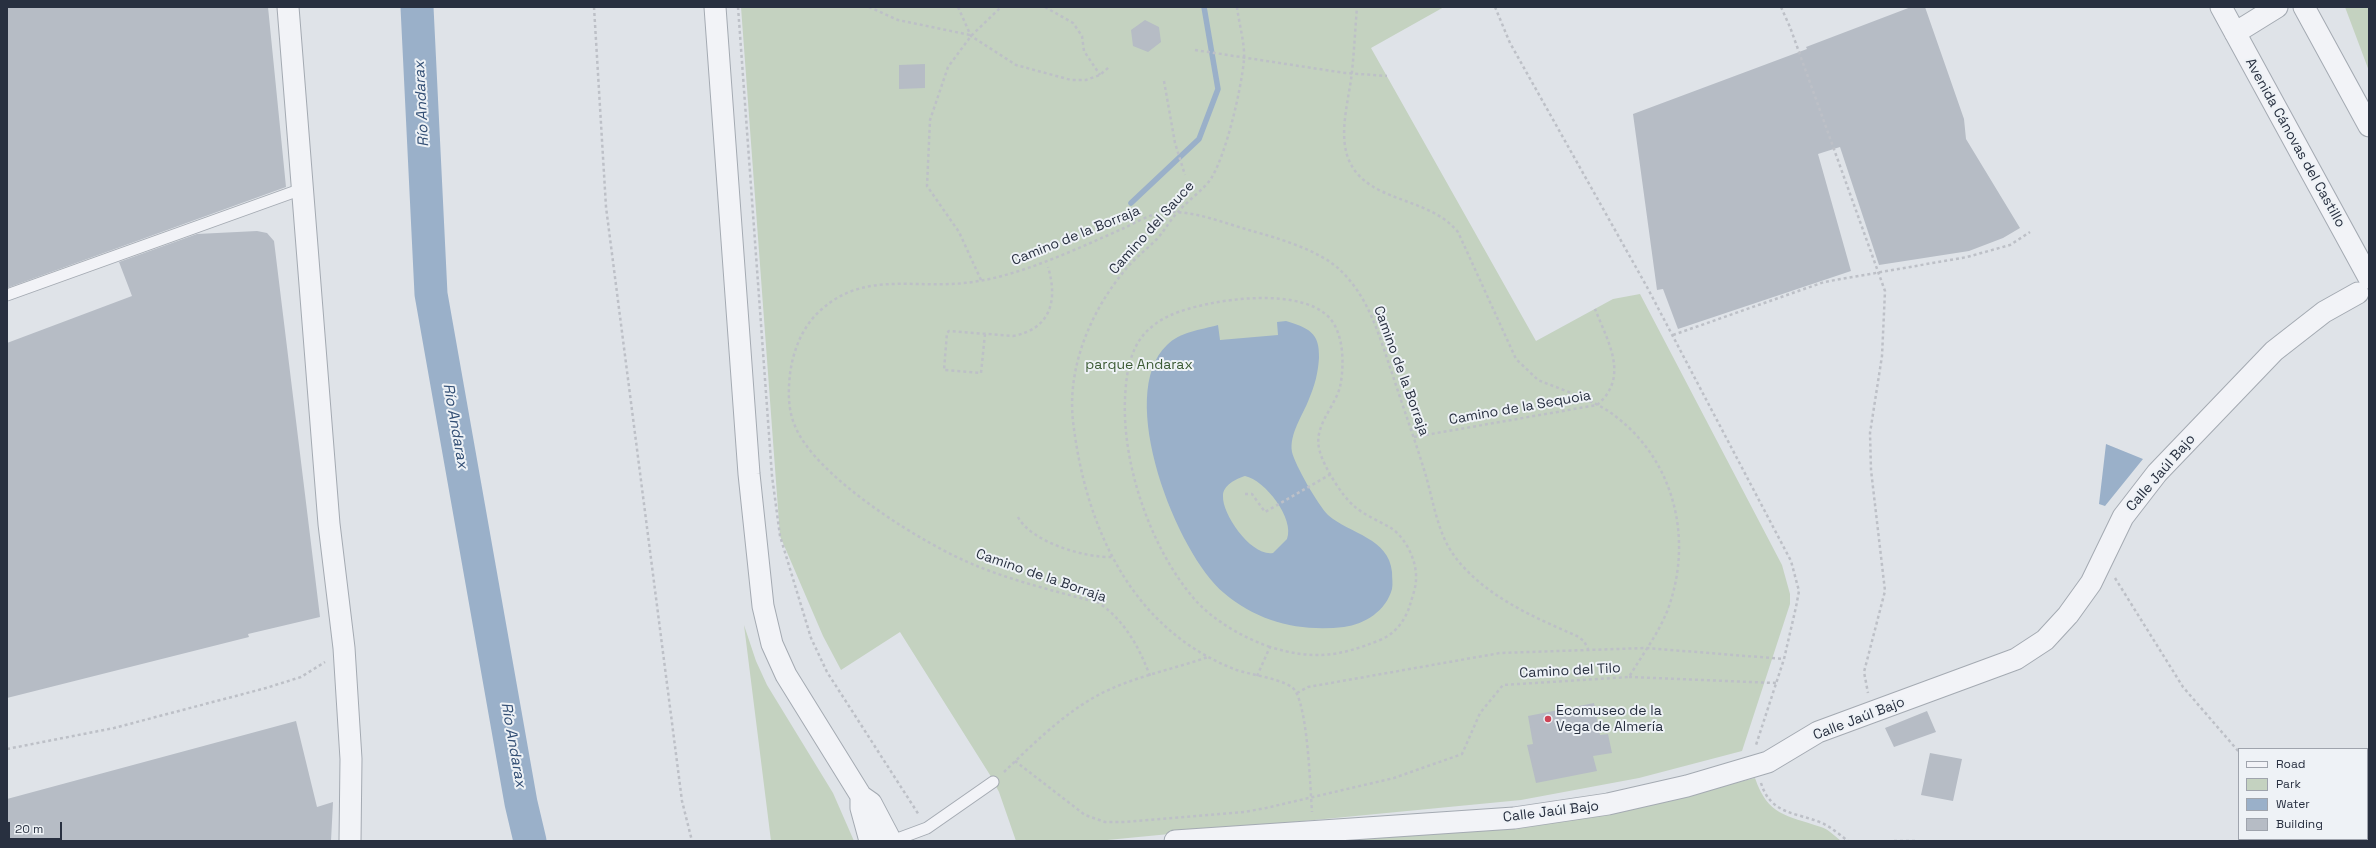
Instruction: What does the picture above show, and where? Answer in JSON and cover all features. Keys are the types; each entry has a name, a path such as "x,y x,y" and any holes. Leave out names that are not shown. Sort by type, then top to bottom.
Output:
{"street":[{"path":"288,7 329,524 344,648 351,759 350,841"},
{"path":"715,7 749,474 763,606 772,644 786,674 861,796 871,803 891,841"},
{"name":"Avenida Cánovas del Castillo","path":"2221,7 2364,286"},
{"path":"2235,33 2277,7"},
{"path":"2304,7 2369,126"},
{"name":"Calle Jaúl Bajo","path":"1175,841 1555,813 1608,804 1687,786 1768,762 1818,732 2016,659 2045,640 2068,615 2091,583 2123,517 2157,473 2274,351 2324,312 2364,286"},
{"path":"861,796 861,808 870,841"}],"lane":[{"path":"7,296 302,189"},
{"path":"891,841 927,828 993,782"}],"path":[{"path":"594,7 606,207 682,801 692,841"},
{"path":"738,7 772,476 780,536 811,638 826,672 927,828"},
{"path":"869,7 898,20 971,36 1016,66 1071,80 1086,80 1100,75 1109,67"},
{"path":"958,7 971,36"},
{"path":"981,280 959,232 927,186 930,120 948,67 971,36 1001,7"},
{"path":"1045,7 1073,23 1082,36 1084,51 1100,75"},
{"name":"Camino del Sauce","path":"1237,7 1244,58 1231,127 1212,178 1177,213 1159,237 1126,269 1094,316 1082,346 1076,375 1073,420 1083,482 1095,522 1126,582 1154,616 1171,632 1209,657 1233,669 1286,683 1297,693"},
{"name":"Camino del Tilo","path":"1015,761 1085,815 1105,822 1124,822 1244,812 1394,778 1462,754 1480,713 1503,685 1629,677 1661,625 1673,594 1680,552 1677,517 1667,481 1649,449 1635,434 1597,405 1538,380 1516,359 1458,232 1451,224 1429,210 1374,187 1351,166 1344,140 1343,127 1352,73 1357,7"},
{"path":"1494,7 1510,43 1673,335 1790,561 1797,579 1799,591 1784,659 1756,744 1754,757 1764,793 1778,808 1823,824 1848,841"},
{"path":"1781,7 1790,27 1885,292 1882,356 1870,433 1871,470 1885,591 1864,672 1872,713"},
{"path":"1195,50 1352,73 1387,76"},
{"path":"1164,81 1176,143 1185,175"},
{"name":"Camino de la Borraja","path":"1150,676 1137,646 1123,624 1111,611 1099,604 980,567 930,542 894,520 847,485 805,443 795,426 789,403 791,362 806,326 819,311 836,298 869,285 887,283 937,284 981,280 1002,276 1045,262 1161,212 1189,214 1268,235 1318,255 1338,267 1367,305 1414,437 1450,551 1464,567 1483,584 1510,603 1577,636 1584,641 1588,649"},
{"path":"1673,335 1824,282 1967,257 2010,246 2030,232"},
{"path":"985,334 981,373 944,370 947,333 949,331 1013,336 1022,334 1046,316 1050,308 1053,290 1048,267"},
{"path":"1268,298 1295,300 1312,306 1326,315 1334,324 1343,353 1340,388 1318,434 1320,451 1331,474 1353,506 1394,530 1400,536 1411,553 1416,583 1406,620 1386,638 1359,648 1331,655 1295,654 1270,647 1234,630 1198,602 1167,560 1147,518 1128,458 1124,416 1126,377 1132,355 1140,339 1152,326 1171,314 1230,301 1268,298"},
{"name":"Camino de la Sequoia","path":"1414,437 1590,408 1597,405 1610,391 1614,381 1615,371 1611,348 1595,310"},
{"path":"1245,494 1252,494 1265,512 1331,474"},
{"path":"1018,517 1026,527 1056,544 1082,554 1098,557 1112,557"},
{"path":"2103,559 2183,686 2238,751"},
{"path":"1257,676 1270,647"},
{"path":"7,749 114,728 266,688 301,677 344,648"},
{"path":"1313,830 1304,726 1297,693 1308,687 1500,653 1646,648 1784,659"},
{"path":"993,782 1075,709 1104,692 1209,657"},
{"path":"1629,677 1776,683"},
{"path":"1894,841 1918,841"}],"green space":[{"name":"parque Andarax","path":"741,7 1444,7 1371,48 1536,341 1613,299 1640,294 1782,565 1790,594 1790,604 1742,751 1639,778 1521,800 1097,841 1016,841 999,792 990,775 900,632 841,670 823,636 780,536"},
{"path":"2345,7 2369,7 2369,71"},
{"path":"744,625 756,661 767,685 833,793 854,841 771,841"},
{"path":"1755,778 1760,791 1772,807 1788,816 1824,828 1841,841 1283,841 1658,802"}],"water":[{"path":"1286,321 1301,326 1311,332 1315,337 1319,349 1319,363 1315,384 1294,432 1292,452 1297,466 1313,494 1328,515 1337,522 1367,538 1384,551 1392,572 1392,589 1385,604 1380,610 1360,623 1344,627 1311,628 1280,623 1251,611 1224,593 1206,573 1188,545 1171,511 1158,473 1149,435 1147,399 1152,368 1167,345 1184,334 1218,325 1220,340 1278,335 1277,322","holes":["1245,476 1253,479 1269,492 1287,521 1287,539 1273,553 1265,552 1248,542 1233,523 1224,504 1223,496 1225,489 1228,486 1234,481"]},
{"path":"2106,444 2143,459 2105,506 2099,504"}],"building":[{"path":"7,7 268,7 286,187 7,288"},
{"path":"1911,7 1925,7 1964,119 1966,139 2020,228 2003,238 1969,251 1879,265 1840,147 1818,154 1851,271 1678,329 1663,289 1657,290 1633,114 1807,49 1806,47"},
{"path":"1145,20 1159,27 1161,42 1148,52 1133,46 1131,30"},
{"path":"925,64 925,88 899,89 899,65"},
{"path":"257,231 267,233 274,241 320,617 248,634 249,637 7,698 7,343 132,296 119,262 197,234"},
{"path":"1594,703 1600,735 1608,734 1612,753 1593,756 1597,771 1536,783 1527,745 1533,744 1528,716"},
{"path":"1927,711 1936,732 1894,747 1885,728"},
{"path":"296,721 317,807 333,802 331,841 7,841 7,799"},
{"path":"1930,753 1962,759 1953,801 1921,795"}],"waterway":[{"name":"Río Andarax","path":"417,7 431,294 521,803 530,841"},
{"path":"1131,203 1199,139 1218,89 1204,7"}],"place":[{"name":"Ecomuseo de la Vega de Almería","path":"1548,719"}]}
